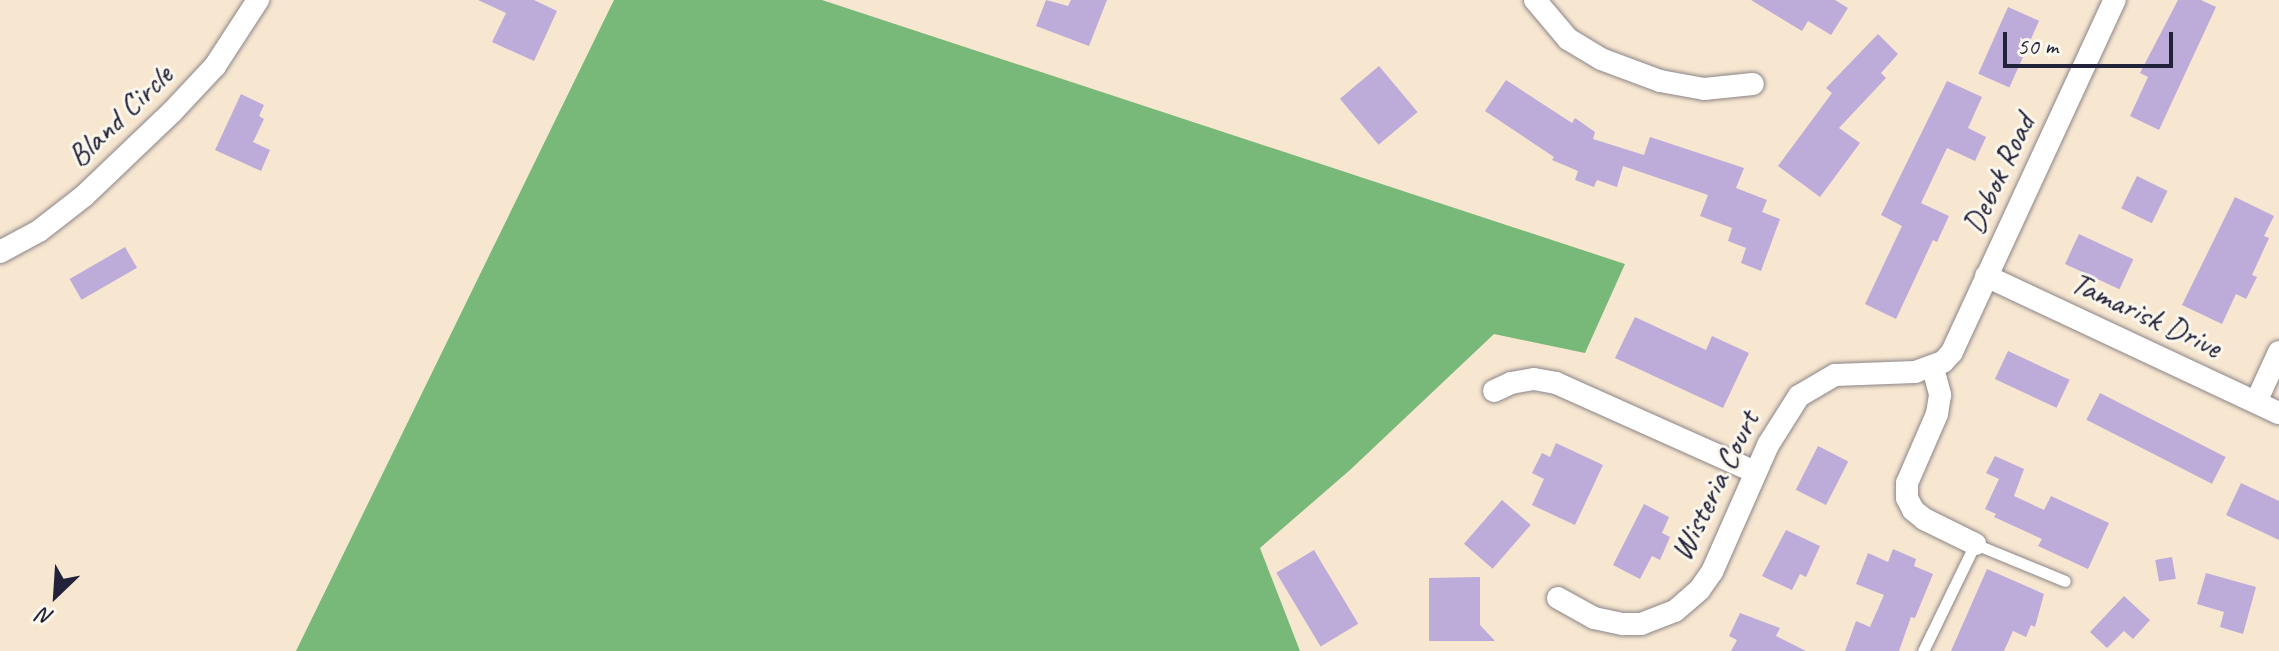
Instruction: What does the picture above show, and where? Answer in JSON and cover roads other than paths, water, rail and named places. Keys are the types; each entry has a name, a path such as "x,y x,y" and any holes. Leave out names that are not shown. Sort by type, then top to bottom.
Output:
{"street":[{"name":"Bland Circle","path":"0,252 39,231 84,196 172,112 215,66 258,0"},
{"path":"1535,0 1546,18 1568,39 1601,59 1660,81 1704,89 1753,84"},
{"name":"Debok Road","path":"1933,368 1952,352 2115,0"},
{"name":"Tamarisk Drive","path":"1986,276 2279,413"},
{"path":"2256,402 2279,352"},
{"path":"1933,368 1940,395 1937,414 1907,483 1907,498 1913,510 1924,519 1975,544"},
{"name":"Wisteria Court","path":"1558,598 1594,618 1623,624 1641,624 1675,611 1700,589 1712,572 1781,419 1799,396 1835,375 1933,368"},
{"path":"1494,391 1511,383 1534,379 1556,383 1755,472"}],"lane":[{"path":"1923,651 1975,544 2065,581"}]}
